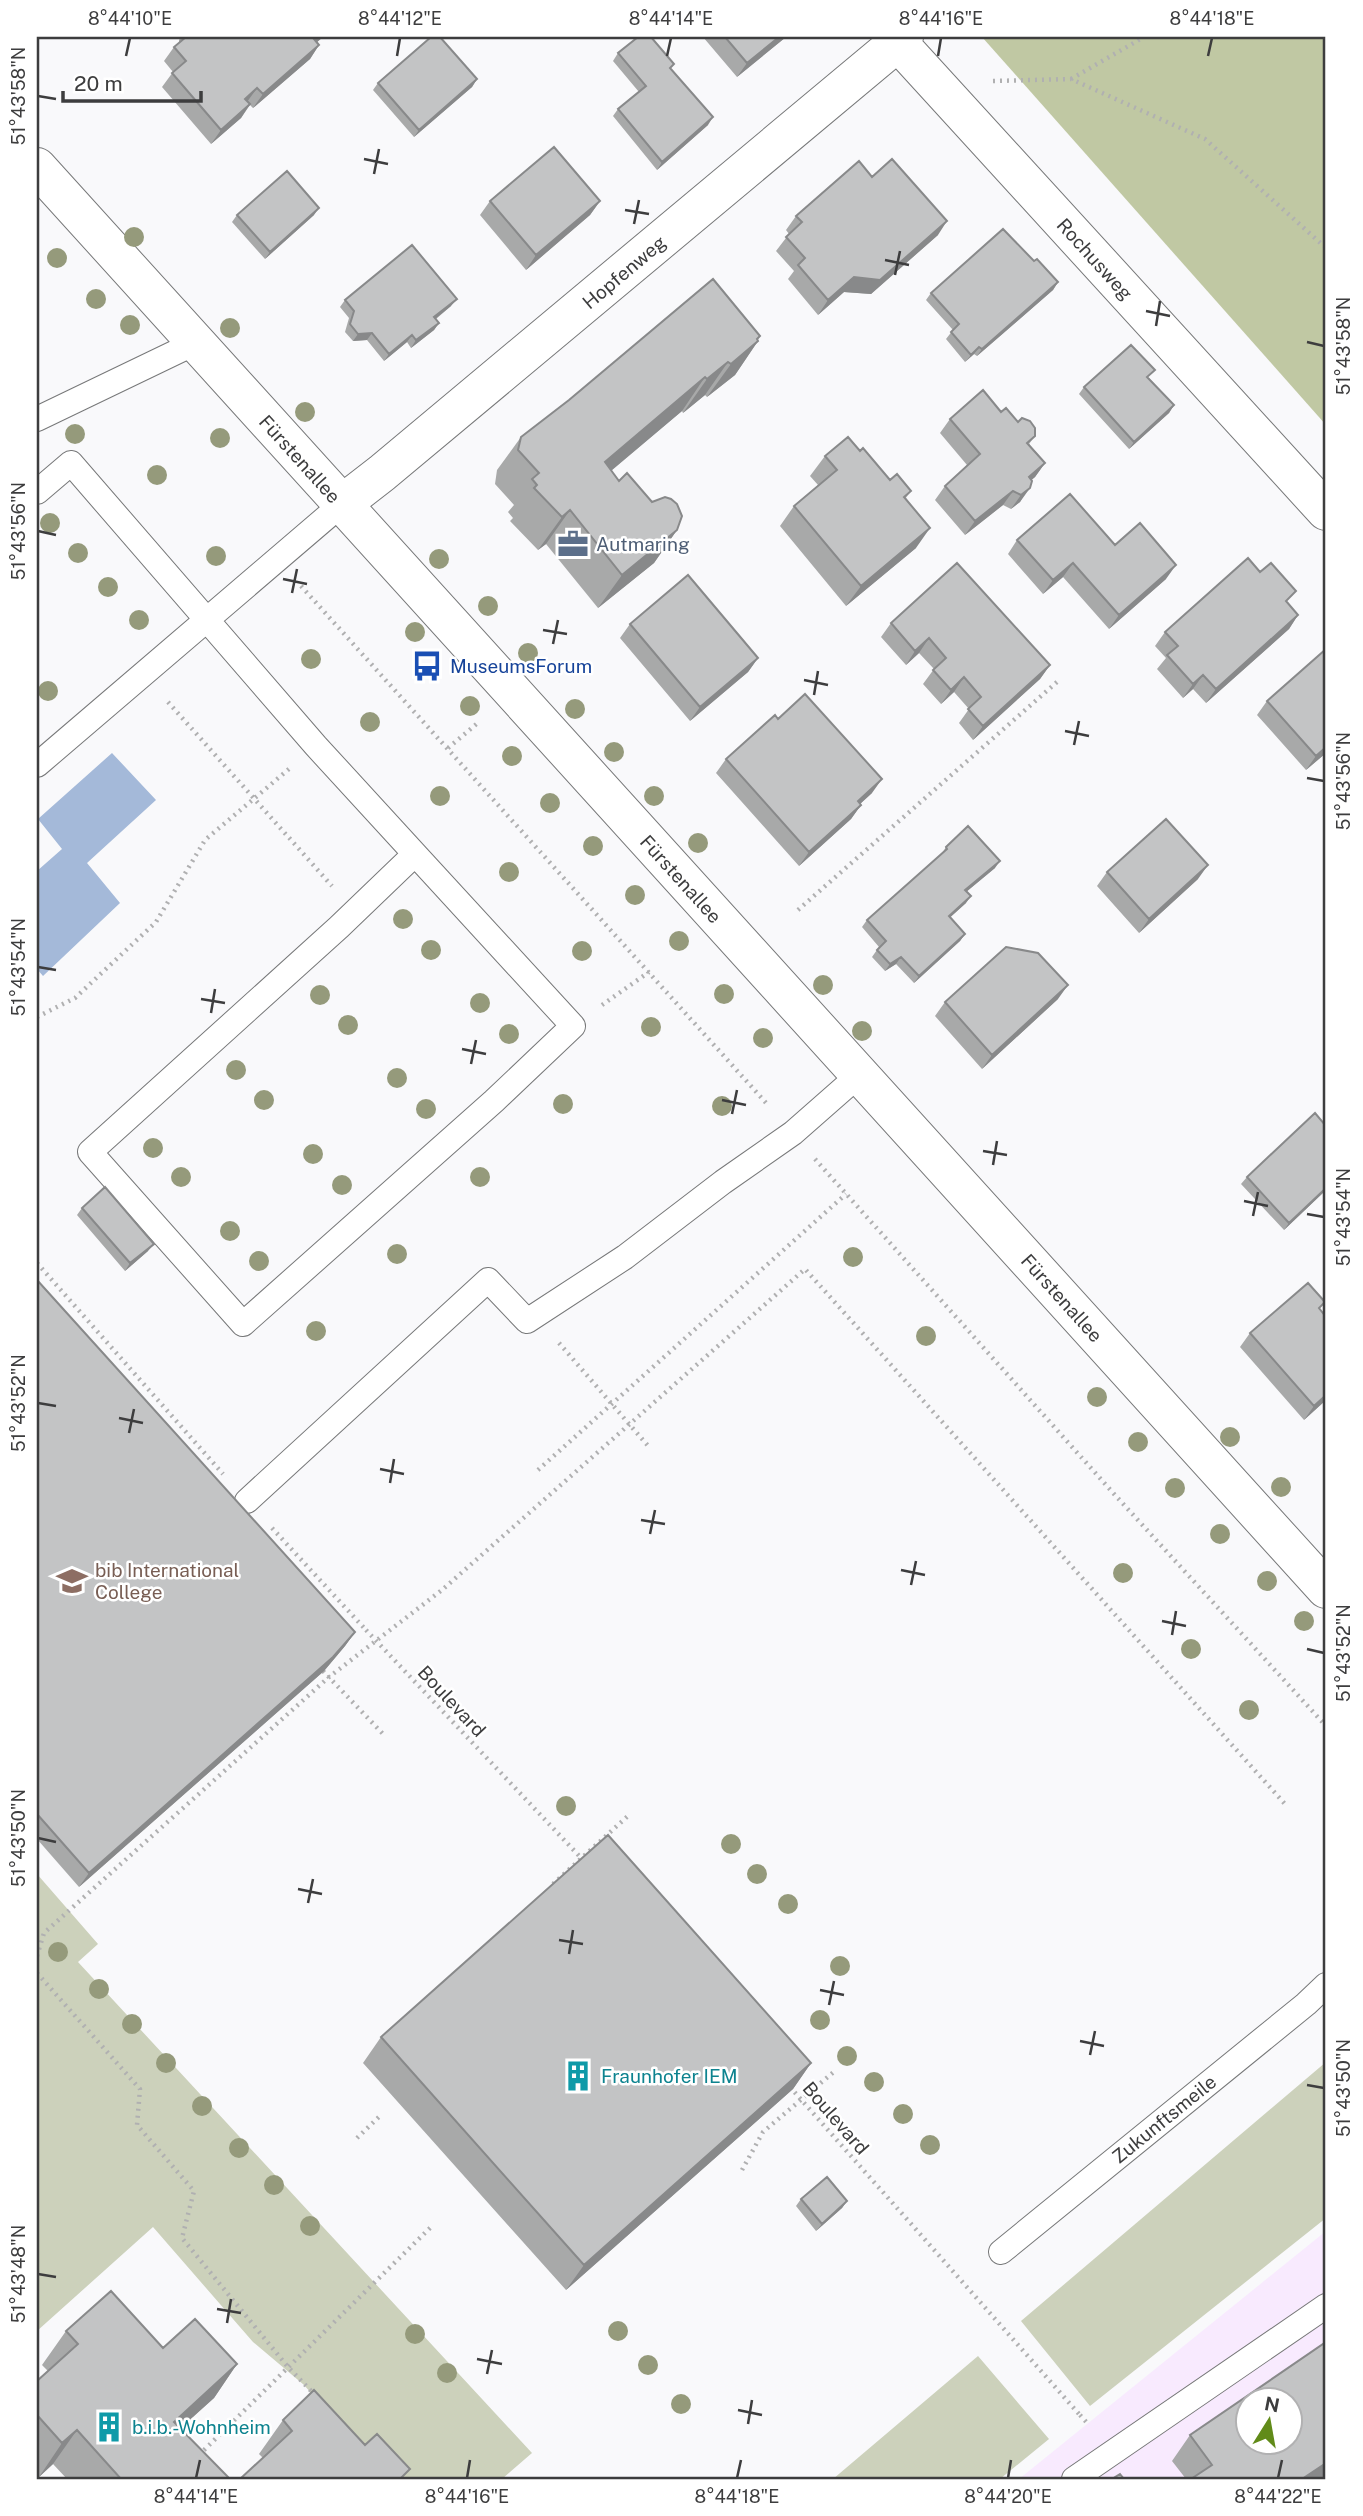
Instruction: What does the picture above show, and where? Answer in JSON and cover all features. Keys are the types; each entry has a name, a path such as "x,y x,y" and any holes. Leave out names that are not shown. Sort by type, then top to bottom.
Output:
{"street":[{"name":"Rochusweg","path":"898,39 934,83 1326,511"},
{"name":"Hopfenweg","path":"342,504 898,39"},
{"name":"Fürstenallee","path":"37,167 1326,1589"}],"lane":[{"path":"37,419 195,343"},
{"path":"37,492 71,463 207,621 573,1026 243,1324 90,1152 415,854"},
{"path":"37,765 342,504"},
{"path":"247,1500 488,1280 527,1321 625,1256 793,1133 859,1075"},
{"name":"Zukunftsmeile","path":"1001,2252 1326,1985"},
{"path":"1074,2479 1326,2306"}],"path":[{"path":"1071,79 1144,37"},
{"path":"934,83 1071,79 1205,139 1326,248"},
{"path":"798,910 1056,682"},
{"path":"162,697 333,887"},
{"path":"37,1017 75,998 156,922 205,840 292,767"},
{"path":"573,1026 650,972"},
{"path":"538,1470 846,1194"},
{"name":"Boulevard","path":"37,1263 247,1500 593,1871"},
{"path":"37,1956 44,1933 329,1677 442,1590 805,1269 1285,1804"},
{"path":"573,1359 649,1447"},
{"path":"324,1671 384,1735"},
{"path":"550,1886 629,1815"},
{"path":"37,1973 140,2089 137,2125 194,2191 182,2238 288,2367 324,2404"},
{"path":"742,2170 763,2132 836,2070"},
{"name":"Boulevard","path":"789,2085 1080,2415"},
{"path":"357,2138 381,2115"},
{"path":"193,2460 433,2225"}],"shaded area":[{"path":"1326,2231 1326,2479 1019,2479"}],"green space":[{"path":"982,37 1326,37 1326,425"},
{"path":"37,1874 98,1944 78,1962 532,2453 502,2479 387,2479 304,2385 253,2342 153,2227 37,2331"},
{"path":"1326,2062 1326,2218 1090,2406 1021,2321"},
{"path":"978,2356 1049,2439 1000,2479 833,2479"}],"water":[{"path":"112,753 156,800 87,863 120,903 43,976 37,969 37,871 62,849 38,819"}],"building":[{"path":"186,37 316,37 314,39 319,45 263,94 257,88 245,99 250,104 221,130 172,73 186,61 174,47"},
{"path":"431,37 440,37 477,79 419,130 378,83"},
{"path":"638,37 651,37 674,64 670,68 713,117 662,162 618,109 646,86 618,53"},
{"path":"725,37 779,37 747,63"},
{"path":"554,147 600,201 536,255 490,201"},
{"path":"892,159 947,221 880,280 854,277 828,300 798,265 805,258 786,237 802,222 796,216 859,161 872,177"},
{"path":"287,171 319,208 270,252 237,215"},
{"path":"1003,229 1058,282 982,349 979,347 971,355 951,332 959,324 931,293"},
{"path":"412,245 457,299 434,317 439,323 416,340 412,335 389,354 372,333 358,334 350,324 354,311 345,300"},
{"path":"713,279 760,336 758,341 731,364 728,362 707,379 705,377 605,462 619,481 627,473 652,502 665,497 671,499 677,504 682,516 677,530 622,575 570,510 562,517 534,488 537,485 532,479 539,473 518,450 521,437"},
{"path":"1131,345 1155,370 1147,377 1174,405 1134,442 1084,387"},
{"path":"983,390 1001,412 1006,408 1018,422 1022,418 1030,421 1035,428 1035,436 1027,443 1045,463 1029,477 1032,481 1030,488 1021,495 1013,491 975,521 945,486 980,454 950,419"},
{"path":"848,437 860,451 863,448 890,480 897,474 911,491 904,497 930,528 861,586 794,506 837,470 825,456"},
{"path":"1070,494 1115,545 1140,523 1176,565 1119,615 1073,563 1053,580 1017,540"},
{"path":"1248,558 1260,572 1271,563 1296,591 1286,601 1298,615 1216,689 1203,675 1193,684 1167,655 1178,646 1165,632"},
{"path":"957,563 1050,665 983,726 968,709 981,697 964,677 951,690 933,670 946,658 929,638 915,651 891,623"},
{"path":"688,575 758,658 700,707 630,624"},
{"path":"1326,649 1326,747 1316,756 1267,701"},
{"path":"805,694 882,779 858,801 861,805 809,852 726,759 775,715 778,719"},
{"path":"1166,819 1208,865 1149,919 1107,872"},
{"path":"968,826 1000,861 965,890 971,896 949,916 965,934 919,976 901,957 890,964 877,950 886,941 867,920 947,849"},
{"path":"1006,947 1038,953 1068,985 992,1055 945,1002"},
{"path":"1315,1113 1326,1126 1326,1188 1289,1223 1247,1177"},
{"path":"105,1187 154,1244 130,1263 82,1208"},
{"path":"37,1280 355,1632 333,1657 89,1873 37,1814"},
{"path":"1308,1283 1325,1302 1319,1308 1326,1317 1326,1395 1314,1406 1250,1333"},
{"name":"Fraunhofer IEM","path":"608,1835 811,2063 584,2265 381,2037"},
{"path":"827,2177 847,2201 822,2224 801,2199"},
{"name":"b.i.b.-Wohnheim","path":"111,2291 163,2348 195,2319 237,2364 174,2422 230,2479 121,2479 77,2430 62,2443 37,2415 37,2381 78,2344 66,2331"},
{"path":"1326,2342 1326,2463 1302,2479 1191,2479 1212,2465 1190,2435 1234,2405 1234,2456 1304,2456 1304,2386 1262,2386"},
{"path":"314,2390 365,2445 377,2434 410,2469 400,2479 240,2479 292,2431 283,2420"}],"place":[{"name":"Autmaring","path":"573,544"},
{"name":"MuseumsForum","path":"427,666"},
{"name":"bib International College","path":"72,1581"},
{"name":"Fraunhofer IEM","path":"578,2076"},
{"name":"b.i.b.-Wohnheim","path":"109,2427"}]}
